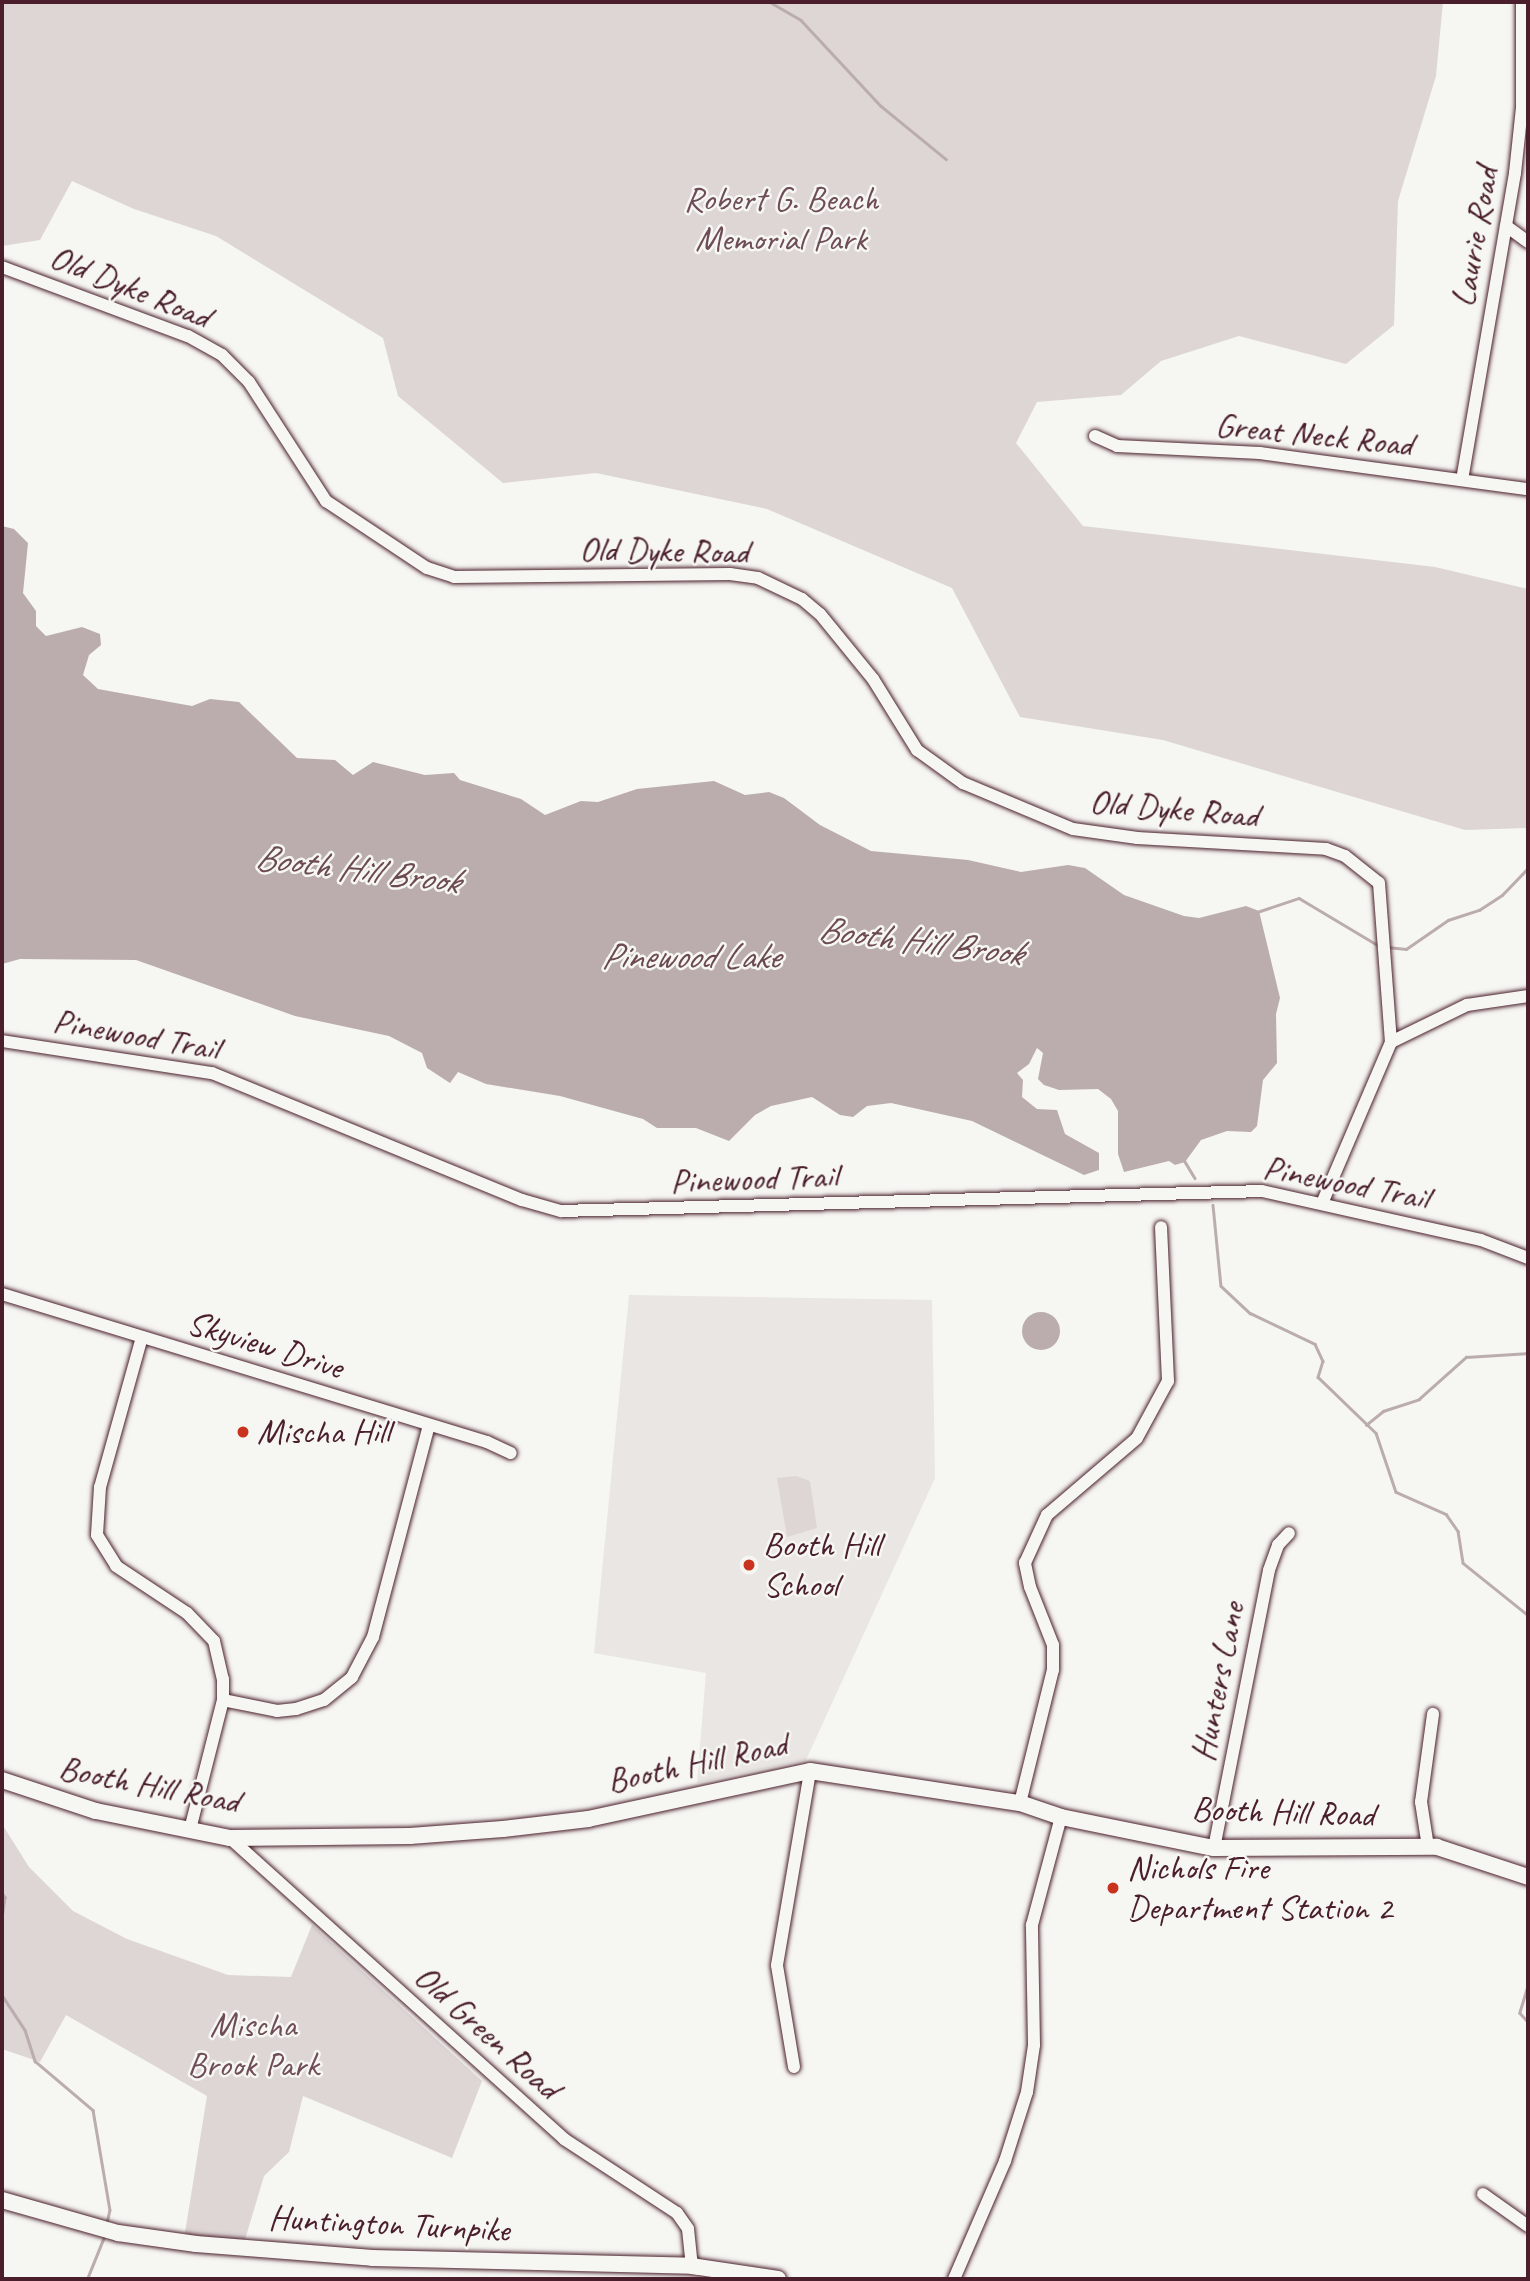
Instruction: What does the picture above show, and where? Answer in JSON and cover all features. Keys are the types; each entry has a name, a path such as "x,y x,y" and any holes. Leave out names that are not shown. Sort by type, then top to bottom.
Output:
{"street":[{"name":"Laurie Road","path":"1462,480 1506,226 1522,108 1522,2"},
{"path":"1506,226 1528,242"},
{"name":"Old Dyke Road","path":"2,267 188,336 222,355 249,382 326,501 427,568 454,577 730,574 772,584 802,599 835,629 873,679 917,750 943,773 1050,823 1073,829 1137,838 1326,849 1345,856 1379,883 1386,933 1391,1042"},
{"name":"Great Neck Road","path":"1096,436 1117,446 1259,453 1528,489"},
{"path":"1323,1201 1391,1042 1467,1005 1528,996"},
{"name":"Pinewood Trail","path":"2,1041 212,1073 522,1200 561,1211 1262,1191 1323,1201 1481,1240 1528,1258"},
{"path":"1020,1802 1053,1670 1053,1645 1030,1587 1026,1563 1047,1516 1137,1438 1168,1381 1161,1227"},
{"name":"Skyview Drive","path":"2,1294 429,1424 511,1453"},
{"path":"142,1337 100,1488 97,1535 116,1566 187,1613 214,1641 223,1679 223,1700 190,1829"},
{"path":"223,1700 277,1711 296,1709 324,1700 352,1678 373,1637 429,1424"},
{"name":"Hunters Lane","path":"1213,1848 1269,1570 1278,1545 1289,1533"},
{"path":"1428,1847 1421,1802 1433,1714"},
{"path":"794,2067 777,1965 810,1771"},
{"name":"Booth Hill Road","path":"2,1780 96,1811 230,1838 410,1836 587,1819 810,1771 1020,1802 1061,1817 1213,1848 1428,1847 1528,1877"},
{"path":"954,2279 1005,2161 1027,2092 1034,2045 1032,1925 1061,1817"},
{"name":"Old Green Road","path":"230,1838 564,2139 677,2213 688,2229 692,2266"},
{"path":"1483,2194 1528,2226"},
{"name":"Huntington Turnpike","path":"2,2200 89,2227 118,2233 286,2253 692,2266 778,2279"}],"shaded area":[{"name":"Booth Hill School","path":"629,1295 932,1300 935,1478 806,1760 697,1783 706,1673 594,1653"}],"green space":[{"name":"Robert G. Beach Memorial Park","path":"2,2 1443,2 1436,76 1398,201 1394,325 1346,364 1239,336 1161,361 1121,395 1037,402 1016,443 1083,526 1435,567 1528,589 1528,828 1465,830 1163,740 1020,717 952,588 767,509 596,473 503,483 398,396 383,338 216,236 134,209 72,181 40,240 2,246"},
{"path":"796,1476 810,1481 817,1528 787,1537 777,1478"},
{"name":"Mischa Brook Park","path":"2,1824 29,1867 73,1911 127,1939 228,1975 291,1977 312,1925 482,2081 452,2158 303,2096 289,2152 264,2176 244,2243 184,2239 207,2096 66,2015 40,2062 2,2049"}],"water":[{"name":"Pinewood Lake","path":"2,526 14,529 28,543 23,593 36,611 36,626 46,636 82,627 100,634 101,645 89,655 83,675 98,689 192,706 210,699 239,702 297,758 335,760 353,775 373,762 425,775 454,773 460,780 521,799 545,815 581,801 598,802 637,789 714,781 745,795 769,792 784,798 820,825 871,851 968,860 1021,872 1068,865 1085,868 1124,895 1184,916 1199,918 1246,906 1259,911 1280,998 1276,1014 1277,1063 1263,1080 1257,1126 1251,1132 1227,1131 1201,1140 1185,1162 1175,1165 1169,1161 1124,1172 1118,1154 1118,1111 1111,1099 1098,1089 1059,1090 1044,1085 1038,1079 1043,1053 1037,1048 1029,1064 1017,1073 1023,1080 1022,1097 1037,1109 1057,1110 1065,1134 1099,1153 1099,1170 1084,1175 972,1121 891,1103 867,1106 853,1117 840,1115 812,1097 771,1106 755,1115 729,1141 696,1128 657,1128 643,1119 560,1096 486,1084 458,1072 450,1083 427,1068 422,1053 389,1036 295,1016 136,960 20,959 2,964"},
{"path":"1041,1312 1055,1317 1060,1331 1055,1345 1041,1350 1027,1345 1022,1331 1027,1317"}],"waterway":[{"path":"770,2 801,20 881,106 946,159"},
{"name":"Booth Hill Brook","path":"1387,947 1406,949 1448,920 1479,910 1502,895 1528,868"},
{"name":"Booth Hill Brook","path":"1257,912 1299,898 1381,947"},
{"path":"1184,1160 1195,1178"},
{"path":"1213,1205 1221,1286 1250,1313 1315,1344 1323,1361 1318,1377 1376,1433 1396,1492 1446,1514 1458,1531 1463,1563 1528,1615"},
{"path":"1366,1425 1383,1411 1419,1399 1466,1357 1528,1353"},
{"path":"2,1893 5,1897 2,1918"},
{"path":"1528,1986 1520,2013 1528,2022"},
{"path":"2,1995 25,2030 35,2061 93,2110 110,2210 107,2223"},
{"path":"87,2279 104,2237"}],"place":[{"name":"Mischa Hill","path":"243,1432"},
{"name":"Booth Hill School","path":"749,1565"},
{"name":"Nichols Fire Department Station 2","path":"1113,1888"}]}
